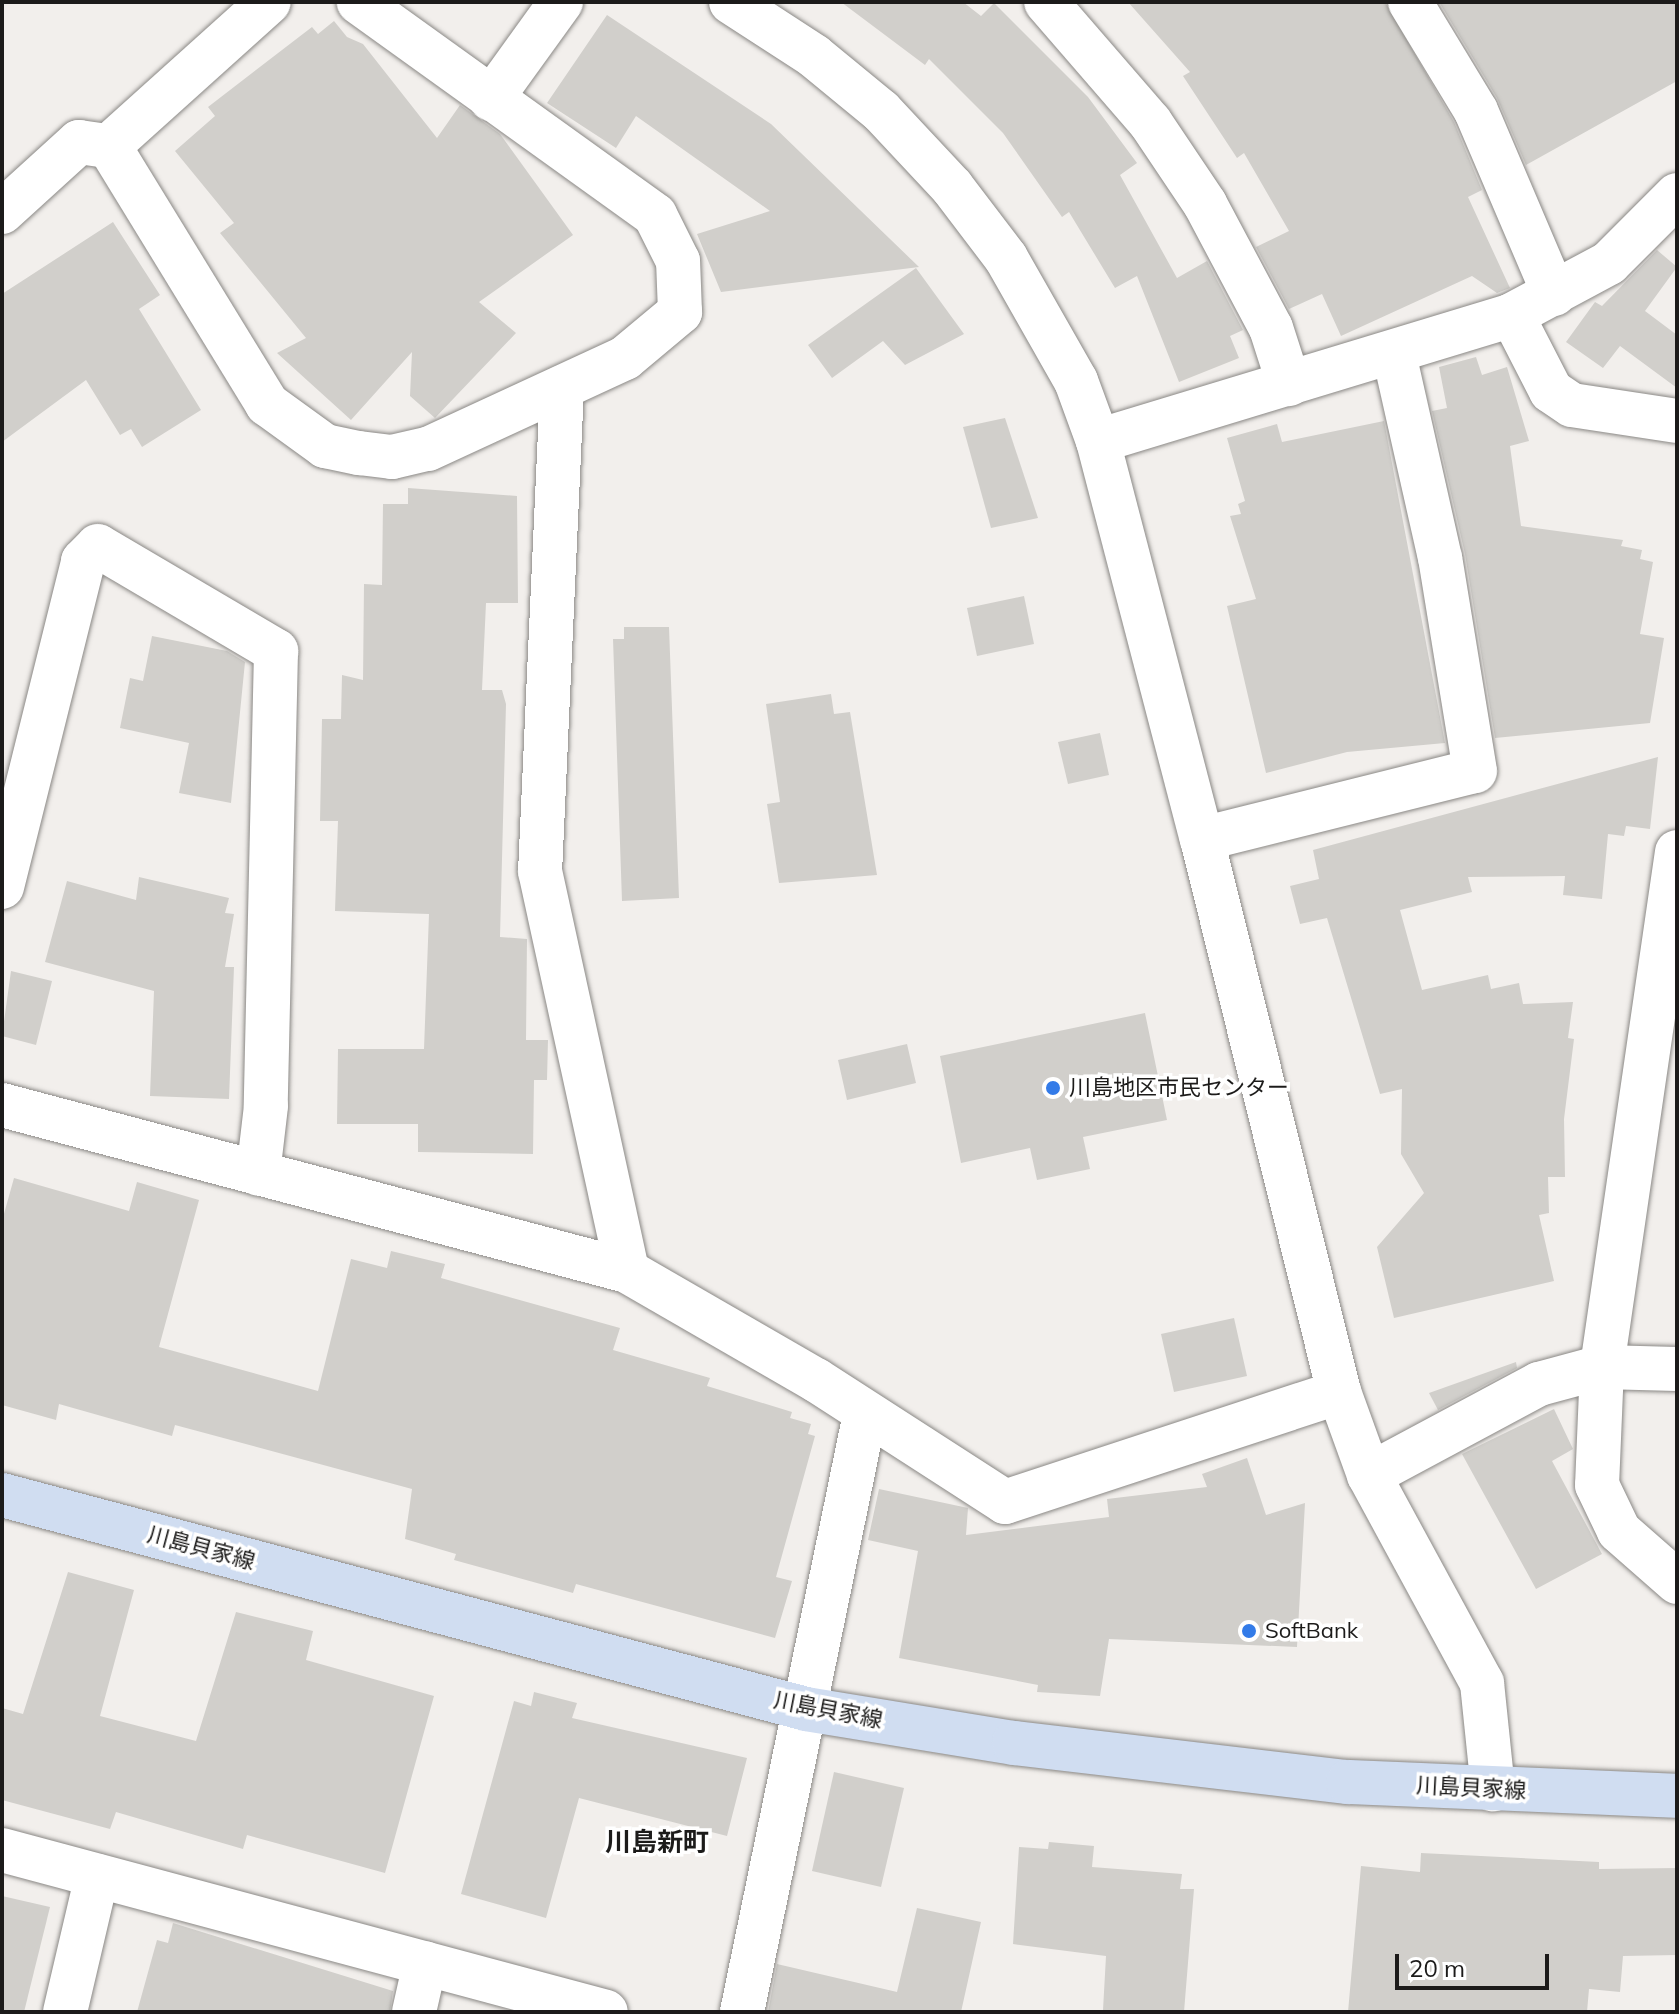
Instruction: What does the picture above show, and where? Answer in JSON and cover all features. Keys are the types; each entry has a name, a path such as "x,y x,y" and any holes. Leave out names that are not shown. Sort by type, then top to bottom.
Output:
{"main road":[{"name":"川島貝家線","path":"2,1495 806,1709 1014,1743 1316,1778 1677,1796"}],"street":[{"path":"2,212 79,142 109,146 269,2"},
{"path":"109,146 253,385 293,428 325,446 392,457 428,449 625,358 680,312 678,261 655,215 359,2"},
{"path":"491,99 561,2"},
{"path":"731,2 814,56 881,111 952,187 1045,320 1098,441 1202,839 1339,1392 1369,1475 1482,1683 1493,1789"},
{"path":"1046,2 1150,122 1205,204 1271,328 1289,384"},
{"path":"1410,2 1476,111 1554,294"},
{"path":"1098,441 1394,354 1512,315 1609,263 1677,195"},
{"path":"1512,315 1551,391 1572,405 1677,421"},
{"path":"1202,839 1475,771 1440,558 1394,354"},
{"path":"562,388 540,871 627,1271"},
{"path":"2,887 83,561 98,546 276,651 266,1106 258,1174"},
{"path":"1677,852 1602,1367 1597,1485 1619,1531 1677,1582"},
{"path":"2,1105 627,1271 1005,1502 1339,1392"},
{"path":"1369,1475 1539,1384 1602,1367 1677,1369"},
{"path":"742,2012 865,1414"},
{"path":"2,1850 606,2012"},
{"path":"65,2012 97,1876"},
{"path":"414,2012 425,1963"}],"building":[{"path":"841,2 963,2 981,16 994,3 1088,97 1137,163 1120,175 1177,278 1207,261 1243,330 1230,336 1239,358 1179,382 1137,276 1115,288 1069,212 1062,217 1003,133 929,59 925,65"},
{"path":"1128,2 1385,2 1454,122 1482,190 1468,197 1510,288 1497,293 1472,276 1341,336 1322,294 1289,309 1256,247 1289,231 1244,153 1237,158 1183,76 1190,72"},
{"path":"1439,2 1677,2 1677,81 1526,165 1497,98"},
{"path":"607,15 771,124 919,267 721,292 697,234 770,211 636,116 616,148 547,103"},
{"path":"334,21 347,37 363,44 437,138 460,105 500,134 573,235 479,302 516,333 435,418 410,396 412,352 351,420 277,353 306,338 220,233 234,223 175,151 215,116 208,107 312,27 318,34"},
{"path":"113,222 160,295 139,309 201,410 142,447 131,429 120,435 86,380 2,442 2,294"},
{"path":"1657,250 1677,267 1645,311 1677,335 1677,388 1620,346 1603,368 1566,342 1595,302 1602,306"},
{"path":"916,268 964,334 905,365 883,341 832,378 808,345"},
{"path":"1476,357 1482,375 1507,367 1529,441 1510,446 1521,526 1623,540 1621,546 1642,550 1640,559 1653,562 1640,634 1664,638 1650,723 1495,738 1465,554 1432,411 1447,408 1439,367"},
{"path":"1005,418 1038,518 991,528 963,427"},
{"path":"1384,421 1445,743 1347,752 1266,773 1227,606 1256,599 1230,516 1241,514 1238,504 1245,501 1227,438 1277,424 1282,442"},
{"path":"408,488 517,496 518,603 486,603 482,690 502,690 506,704 500,937 527,939 526,1040 548,1040 547,1080 534,1080 533,1154 418,1152 418,1124 337,1124 338,1049 424,1049 429,914 335,911 338,821 320,821 322,719 341,719 342,675 363,680 364,584 382,585 383,504 408,504"},
{"path":"1024,596 1034,644 977,656 967,608"},
{"path":"624,627 669,627 679,898 622,901 613,639 624,639"},
{"path":"152,636 227,651 245,662 231,803 179,793 189,743 120,728 130,678 143,681"},
{"path":"831,694 834,714 850,712 877,875 779,883 767,804 780,802 766,704"},
{"path":"1100,733 1109,775 1068,784 1058,742"},
{"path":"1658,757 1650,829 1626,826 1624,836 1608,834 1602,899 1563,895 1565,876 1468,877 1472,892 1400,910 1422,990 1488,975 1491,989 1519,983 1523,1004 1573,1002 1568,1038 1574,1039 1564,1119 1565,1177 1548,1177 1549,1213 1539,1215 1554,1281 1394,1318 1377,1247 1424,1193 1401,1154 1402,1089 1380,1094 1327,918 1300,924 1290,886 1319,879 1313,850"},
{"path":"139,877 229,898 225,913 234,914 225,967 234,967 229,1099 150,1096 154,991 45,962 67,881 136,900"},
{"path":"11,971 52,981 36,1045 2,1036"},
{"name":"川島地区市民センター","path":"1145,1013 1167,1120 1083,1137 1090,1169 1037,1180 1030,1148 961,1163 940,1056"},
{"path":"907,1044 916,1083 847,1100 838,1060"},
{"path":"14,1178 129,1211 137,1182 199,1200 159,1347 318,1391 351,1259 387,1268 391,1251 445,1264 441,1278 620,1328 613,1350 710,1378 707,1386 792,1412 790,1418 811,1424 808,1434 815,1436 776,1577 792,1581 775,1638 576,1584 573,1593 454,1560 456,1554 405,1539 412,1489 175,1425 172,1436 59,1404 56,1420 2,1405 2,1221"},
{"path":"1234,1318 1247,1376 1174,1392 1161,1334"},
{"path":"1516,1362 1517,1368 1438,1410 1429,1393"},
{"path":"1554,1409 1573,1449 1552,1461 1602,1554 1536,1589 1462,1454"},
{"path":"1247,1458 1266,1515 1305,1503 1297,1647 1109,1639 1100,1696 1037,1692 1038,1685 899,1658 918,1551 868,1540 879,1489 968,1508 966,1535 1109,1517 1107,1499 1207,1487 1202,1474"},
{"path":"68,1572 134,1590 100,1716 196,1741 236,1612 313,1631 306,1660 434,1696 385,1873 247,1835 243,1849 116,1812 110,1829 2,1800 2,1708 23,1714"},
{"path":"534,1692 577,1703 572,1718 747,1758 727,1836 579,1798 546,1918 461,1894 514,1701 531,1706"},
{"path":"834,1772 904,1788 881,1887 812,1871"},
{"path":"1049,1842 1094,1846 1092,1867 1182,1874 1180,1889 1194,1889 1184,2012 1103,2010 1106,1956 1013,1944 1019,1847 1048,1849"},
{"path":"1421,1853 1599,1862 1599,1869 1677,1868 1677,1955 1623,1956 1620,1992 1589,1989 1587,2012 1348,2012 1361,1866 1420,1872"},
{"path":"2,1896 50,1907 24,2012 2,2012"},
{"path":"917,1908 981,1922 961,2012 768,2012 777,1964 897,1992"},
{"path":"173,1923 393,1991 390,2012 137,2012 157,1940 168,1943"}],"place":[{"name":"川島地区市民センター","path":"1053,1088"},
{"name":"SoftBank","path":"1249,1631"}],"district":[{"name":"川島新町","path":"657,1842"}]}
